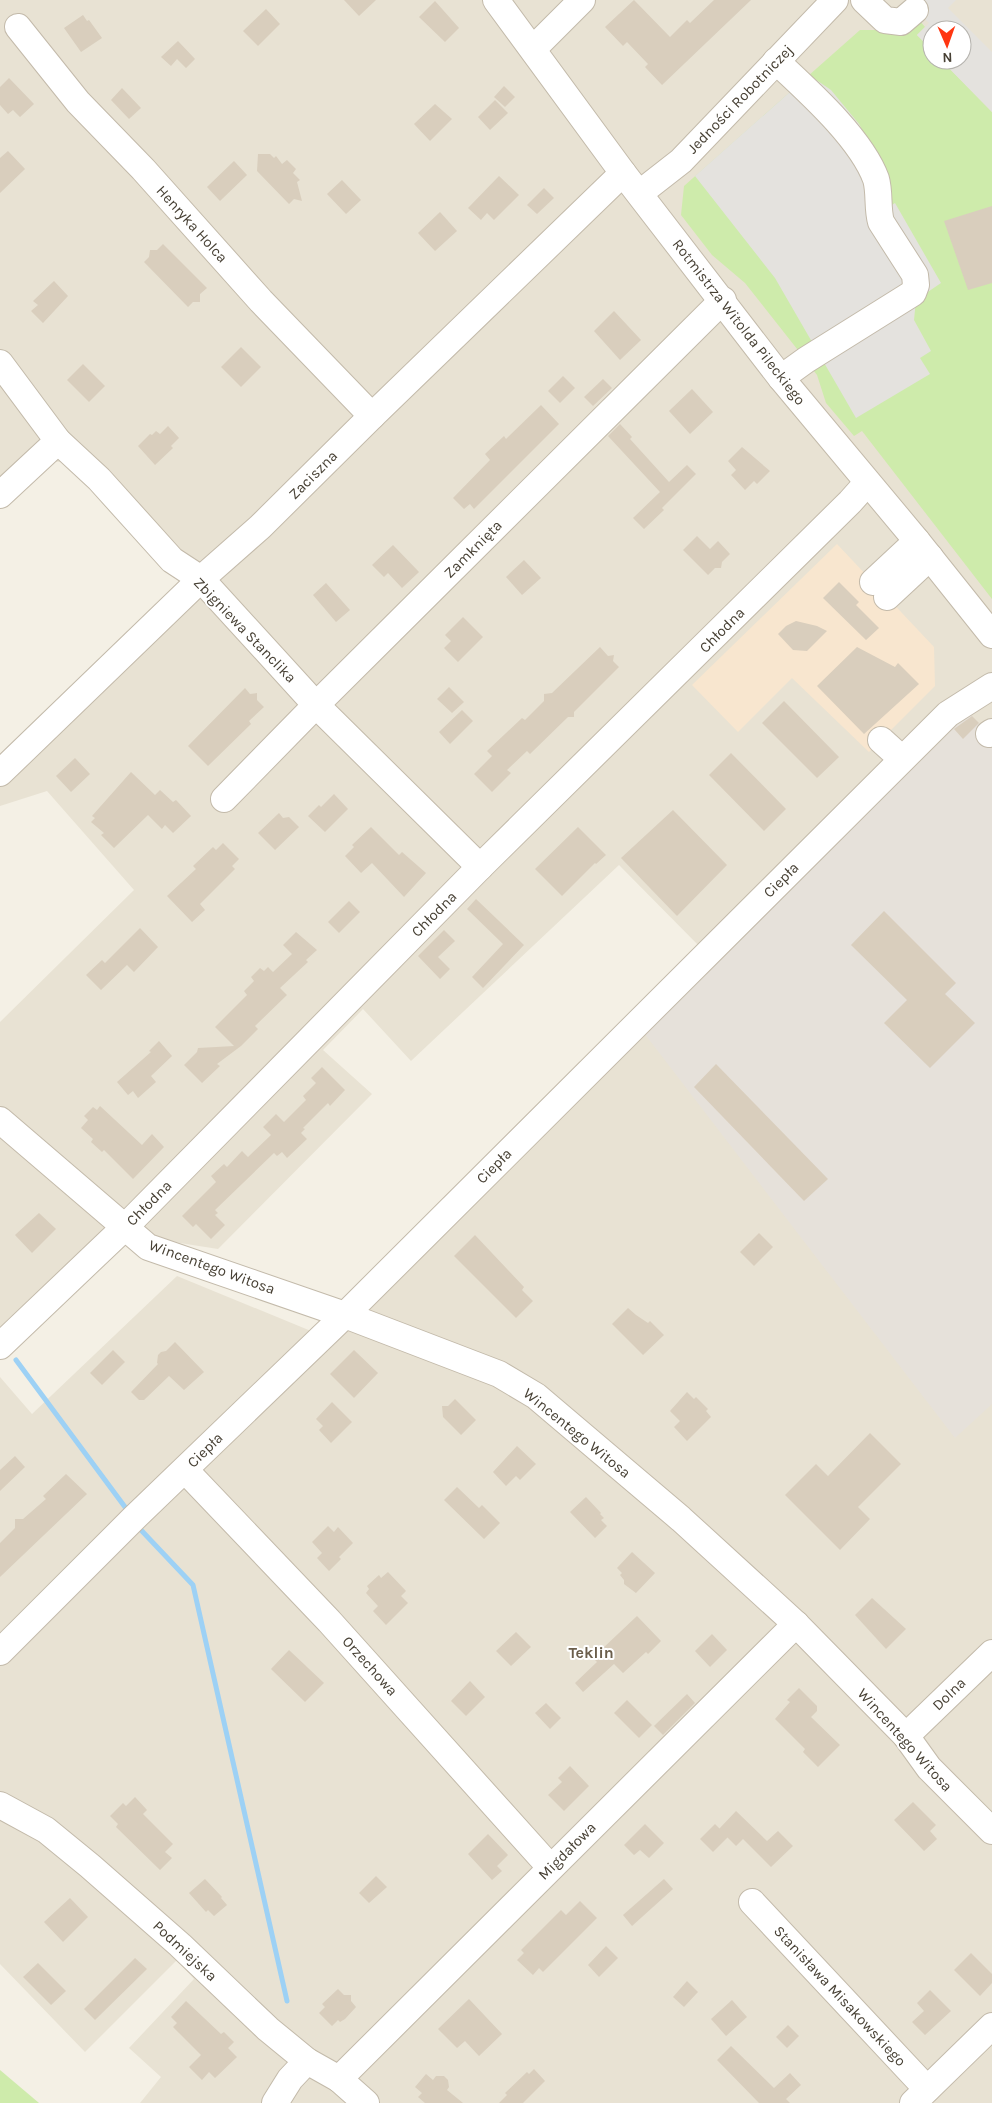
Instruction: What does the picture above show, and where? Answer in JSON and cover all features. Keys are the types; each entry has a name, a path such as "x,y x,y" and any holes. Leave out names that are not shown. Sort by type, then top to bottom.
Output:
{"street":[{"name":"Rotmistrza Witolda Pileckiego","path":"496,0 624,173 782,378 992,635"},
{"path":"533,49 582,0"},
{"name":"Jedności Robotniczej","path":"640,193 681,161 835,0"},
{"path":"864,0 885,20 901,22 915,10"},
{"name":"Henryka Holca","path":"18,27 78,102 143,168 261,301 372,416"},
{"path":"776,61 826,109 866,158 876,181 878,213 881,222 915,275 916,285 913,293 806,360 782,378"},
{"name":"Zaciszna","path":"0,773 201,580 260,527 624,173"},
{"name":"Zamknięta","path":"224,799 723,300"},
{"name":"Zbigniewa Stanclika","path":"0,363 58,440 99,479 172,560 201,580 316,705 480,867"},
{"path":"0,495 58,440"},
{"name":"Chłodna","path":"0,1346 126,1227 480,867 704,661 868,482"},
{"path":"880,589 923,549"},
{"name":"Ciepła","path":"0,1652 133,1519 345,1315 948,714 992,686"},
{"path":"881,740 902,760"},
{"name":"Wincentego Witosa","path":"0,1120 148,1247 345,1315 499,1374 536,1396 680,1519 796,1624 906,1736 929,1768 992,1832"},
{"name":"Orzechowa","path":"185,1470 330,1621 550,1867"},
{"name":"Migdałowa","path":"340,2079 550,1867 796,1624"},
{"name":"Dolna","path":"906,1736 992,1653"},
{"name":"Podmiejska","path":"0,1805 46,1830 180,1945 268,2029 307,2061 340,2079 366,2103"},
{"name":"Stanisława Misakowskiego","path":"752,1902 920,2096 992,2026"},
{"path":"275,2103 290,2079 307,2061"}],"shaded area":[{"path":"0,0 992,0 992,2103 140,2103 161,2077 129,2048 194,1979 177,1960 85,2052 0,1964 0,1377 32,1414 177,1276 311,1331 702,949 619,865 411,1061 363,1009 323,1050 372,1094 218,1249 129,1235 0,1358 0,1022 134,890 47,791 0,806 0,767 185,580 80,463 41,461 0,503"},
{"path":"919,0 956,0 948,8 960,20 926,20 912,7"},
{"path":"922,30 922,40 917,35"},
{"path":"972,32 992,52 992,112 951,70 972,70"},
{"path":"809,75 831,90 859,124 879,161 884,210 895,203 941,283 916,300 914,320 931,351 920,358 930,374 856,418 775,278 695,176"},
{"path":"837,544 934,647 935,686 869,752 792,678 738,732 692,685"},
{"path":"969,713 992,738 992,1404 955,1438 644,1033"}],"green space":[{"path":"920,21 922,23 922,30 917,35 922,40 922,70 951,70 992,112 992,599 862,431 854,436 826,403 817,375 745,283 712,255 681,215 684,186 860,30 910,30"},
{"path":"0,2070 39,2103 0,2103"}],"building":[{"path":"344,0 376,0 359,16"},
{"path":"634,0 670,37 687,20 690,23 714,0 751,0 662,85 645,67 648,64 627,42 623,46 605,27"},
{"path":"435,1 459,28 445,42 419,17"},
{"path":"266,9 280,24 258,46 243,31"},
{"path":"83,15 102,38 81,52 64,28"},
{"path":"178,41 195,59 186,68 177,59 171,66 161,57"},
{"path":"9,78 34,104 20,117 13,110 8,114 0,105 0,87"},
{"path":"504,86 515,97 505,107 494,97"},
{"path":"122,88 141,108 129,119 111,100"},
{"path":"495,100 508,113 490,130 478,117"},
{"path":"435,104 452,119 430,141 414,124"},
{"path":"8,151 25,169 0,193 0,158"},
{"path":"258,154 270,154 274,158 276,156 282,164 287,160 296,169 293,173 300,180 297,182 302,201 294,199 289,204 257,171"},
{"path":"234,161 247,175 220,201 207,187"},
{"path":"499,176 519,195 494,220 487,213 481,220 468,208"},
{"path":"342,180 361,200 346,214 327,194"},
{"path":"544,188 554,198 537,214 527,205"},
{"path":"992,206 992,283 968,290 944,221"},
{"path":"440,212 457,231 435,251 418,233"},
{"path":"163,244 207,288 200,294 200,302 193,302 188,307 144,262 149,257 150,250 157,250"},
{"path":"54,281 68,296 43,323 31,311 38,305 33,301"},
{"path":"614,311 641,340 620,360 594,331"},
{"path":"241,347 261,367 241,387 221,367"},
{"path":"83,364 105,386 89,402 67,380"},
{"path":"563,376 575,388 560,403 548,391"},
{"path":"603,379 612,388 593,406 584,397"},
{"path":"692,389 713,412 690,434 669,411"},
{"path":"541,405 559,424 474,509 470,504 464,509 453,498 490,460 485,454 504,436 506,439"},
{"path":"620,424 632,437 630,439 669,482 687,465 696,474 644,529 633,518 660,492 608,436"},
{"path":"168,426 179,438 171,446 173,448 155,465 138,446 150,434 152,435 156,431 160,434"},
{"path":"742,447 770,471 757,484 754,481 745,490 731,475 736,470 728,461"},
{"path":"697,536 710,549 718,541 730,554 722,562 721,568 715,568 708,575 683,550"},
{"path":"393,545 419,572 402,588 388,573 384,577 372,565"},
{"path":"524,560 541,578 522,595 506,577"},
{"path":"839,582 859,602 856,605 879,628 866,640 823,598"},
{"path":"326,583 350,610 336,622 313,595"},
{"path":"463,617 483,637 458,662 444,648 451,641 445,635"},
{"path":"796,621 817,626 827,631 807,651 793,650 778,634 786,626"},
{"path":"600,647 608,656 614,655 613,661 619,667 574,712 574,717 568,717 530,754 527,751 507,770 511,773 492,792 474,774 492,756 487,751 522,718 525,720 544,701 544,694 552,693"},
{"path":"857,647 895,667 898,663 919,684 864,734 817,686"},
{"path":"449,687 464,702 452,713 437,699"},
{"path":"245,688 250,694 257,693 257,700 264,707 249,721 251,724 208,766 188,746"},
{"path":"784,701 839,757 817,778 762,723"},
{"path":"462,710 473,721 450,744 439,732"},
{"path":"972,716 979,723 963,739 954,729"},
{"path":"731,753 786,809 764,831 709,775"},
{"path":"75,758 90,774 71,792 56,776"},
{"path":"131,772 155,795 160,790 173,802 176,800 191,816 173,833 165,825 162,829 148,815 114,848 101,835 104,833 91,822 95,818 92,816"},
{"path":"334,794 348,809 325,832 308,816 319,805 321,807"},
{"path":"673,810 727,865 677,916 621,858"},
{"path":"279,813 283,818 289,817 299,827 275,850 258,833"},
{"path":"371,827 399,855 402,852 426,873 404,897 372,863 361,873 345,856 354,847 352,845"},
{"path":"578,827 606,855 595,863 562,896 535,869"},
{"path":"223,843 239,859 232,866 235,869 200,904 205,910 192,922 167,896 196,869 193,866 213,847 216,850"},
{"path":"476,899 524,945 483,988 472,977 503,944 467,909"},
{"path":"349,901 360,912 339,933 328,922"},
{"path":"884,911 956,983 945,994 975,1023 930,1068 884,1023 907,1000 851,945"},
{"path":"140,928 158,947 134,972 127,965 101,990 86,975 102,960 105,963"},
{"path":"444,930 455,941 438,957 450,969 440,979 418,956"},
{"path":"296,932 317,950 306,960 308,962 280,988 287,995 255,1026 258,1029 241,1046 217,1064 220,1066 202,1083 184,1065 197,1052 198,1048 234,1046 215,1027 247,995 244,991 254,981 251,977 260,968 264,971 268,967 273,972 292,954 283,945"},
{"path":"159,1041 172,1056 151,1076 156,1082 138,1098 133,1091 128,1095 117,1082 151,1052 149,1051"},
{"path":"716,1064 828,1179 804,1201 694,1087"},
{"path":"322,1067 345,1090 330,1106 328,1103 303,1128 305,1129 301,1133 307,1139 287,1158 282,1152 277,1156 274,1153 215,1210 218,1213 215,1215 225,1225 211,1239 196,1224 193,1227 182,1216 216,1182 211,1176 224,1164 227,1167 242,1151 248,1157 271,1135 263,1127 276,1114 284,1122 306,1100 303,1096 316,1083 311,1078"},
{"path":"100,1106 142,1145 152,1134 164,1147 133,1179 104,1150 102,1152 91,1142 93,1139 81,1128 88,1120 84,1116 93,1107 97,1110"},
{"path":"39,1213 56,1229 32,1253 15,1235"},
{"path":"759,1233 773,1247 754,1266 740,1252"},
{"path":"475,1235 524,1287 522,1290 533,1301 516,1318 454,1256"},
{"path":"628,1308 648,1323 650,1321 664,1335 643,1355 612,1324"},
{"path":"175,1342 204,1372 184,1390 169,1376 144,1400 139,1400 131,1392 158,1364 158,1355 166,1351"},
{"path":"113,1350 125,1362 102,1385 90,1373"},
{"path":"354,1350 378,1373 354,1398 330,1374"},
{"path":"687,1392 694,1399 696,1397 708,1409 706,1411 711,1417 687,1441 674,1427 680,1421 670,1411"},
{"path":"455,1399 476,1420 461,1435 443,1417 442,1406 448,1406"},
{"path":"332,1402 352,1422 331,1443 319,1430 323,1426 316,1419"},
{"path":"870,1433 901,1464 858,1507 870,1519 840,1550 785,1495 816,1464 828,1476"},
{"path":"517,1446 536,1464 520,1480 516,1476 506,1486 493,1472"},
{"path":"15,1456 25,1467 0,1491 0,1470"},
{"path":"66,1474 87,1494 0,1577 0,1543 15,1528 15,1519 23,1519 46,1499 43,1496"},
{"path":"457,1487 479,1508 482,1505 500,1523 484,1539 444,1500"},
{"path":"586,1497 601,1513 604,1518 601,1520 607,1526 595,1538 570,1512"},
{"path":"328,1526 334,1532 338,1527 353,1543 339,1557 341,1559 329,1571 317,1558 322,1553 312,1542"},
{"path":"632,1552 655,1573 636,1593 624,1584 624,1580 620,1575 622,1573 617,1568"},
{"path":"388,1572 406,1591 401,1596 408,1603 386,1625 373,1611 378,1606 366,1593 369,1589 367,1586 379,1575 381,1578"},
{"path":"872,1598 906,1629 886,1649 855,1615"},
{"path":"637,1616 661,1641 648,1654 646,1652 623,1673 614,1664 583,1692 575,1683 597,1662 595,1660 603,1652 601,1650"},
{"path":"516,1632 531,1647 511,1666 496,1651"},
{"path":"712,1634 727,1650 710,1667 695,1651"},
{"path":"289,1650 324,1683 305,1702 271,1669"},
{"path":"470,1681 485,1697 466,1716 451,1701"},
{"path":"799,1688 817,1706 817,1711 811,1717 840,1745 818,1767 803,1752 805,1749 775,1719 790,1702 787,1700"},
{"path":"687,1694 695,1703 663,1735 654,1726"},
{"path":"627,1700 652,1725 639,1738 614,1713"},
{"path":"546,1703 561,1718 550,1729 535,1713"},
{"path":"570,1766 589,1786 564,1811 548,1795 562,1782 558,1778"},
{"path":"135,1797 147,1810 143,1814 173,1844 165,1852 172,1858 160,1870 116,1827 118,1824 110,1816 123,1803 126,1806"},
{"path":"913,1802 936,1825 930,1831 937,1839 924,1851 894,1820"},
{"path":"736,1811 767,1841 778,1831 793,1846 771,1867 743,1839 736,1846 719,1829"},
{"path":"645,1824 664,1843 649,1858 640,1850 634,1855 624,1845"},
{"path":"715,1824 728,1837 713,1852 700,1839"},
{"path":"488,1834 508,1855 497,1866 502,1871 492,1880 468,1854"},
{"path":"376,1876 387,1887 369,1903 359,1893"},
{"path":"205,1879 227,1905 214,1916 208,1910 206,1912 189,1893"},
{"path":"664,1879 673,1889 632,1926 623,1915"},
{"path":"70,1898 88,1917 63,1942 44,1922"},
{"path":"580,1901 597,1918 543,1972 539,1968 533,1975 517,1960 524,1953 521,1950 561,1910 566,1915"},
{"path":"606,1946 618,1958 599,1977 588,1965"},
{"path":"971,1953 992,1974 992,1983 980,1996 954,1970"},
{"path":"135,1958 147,1969 95,2020 84,2009"},
{"path":"38,1963 66,1991 51,2005 23,1977"},
{"path":"687,1981 698,1992 684,2007 673,1997"},
{"path":"338,1989 344,1995 351,1995 351,2001 356,2007 345,2019 340,2022 338,2020 332,2026 319,2013 325,2007 322,2004"},
{"path":"930,1990 951,2011 925,2035 912,2022 924,2011 917,2003"},
{"path":"469,1999 502,2034 479,2056 465,2041 457,2048 438,2029"},
{"path":"732,2000 747,2017 726,2036 711,2019"},
{"path":"186,2001 221,2034 224,2032 234,2042 228,2048 237,2057 215,2078 209,2072 202,2080 189,2067 201,2055 173,2027 177,2023 171,2017"},
{"path":"788,2025 799,2036 787,2048 776,2037"},
{"path":"731,2046 774,2088 790,2073 801,2085 786,2099 790,2103 759,2103 717,2060"},
{"path":"534,2069 545,2081 523,2103 499,2103 507,2095 505,2093 527,2072 529,2074"},
{"path":"426,2074 433,2080 436,2076 444,2076 448,2080 449,2087 447,2090 463,2103 425,2103 418,2097 422,2093 415,2087"}],"waterway":[{"path":"16,1360 125,1507"},
{"path":"141,1530 193,1585 287,2001"}],"district":[{"name":"Teklin","path":"591,1652"}]}
